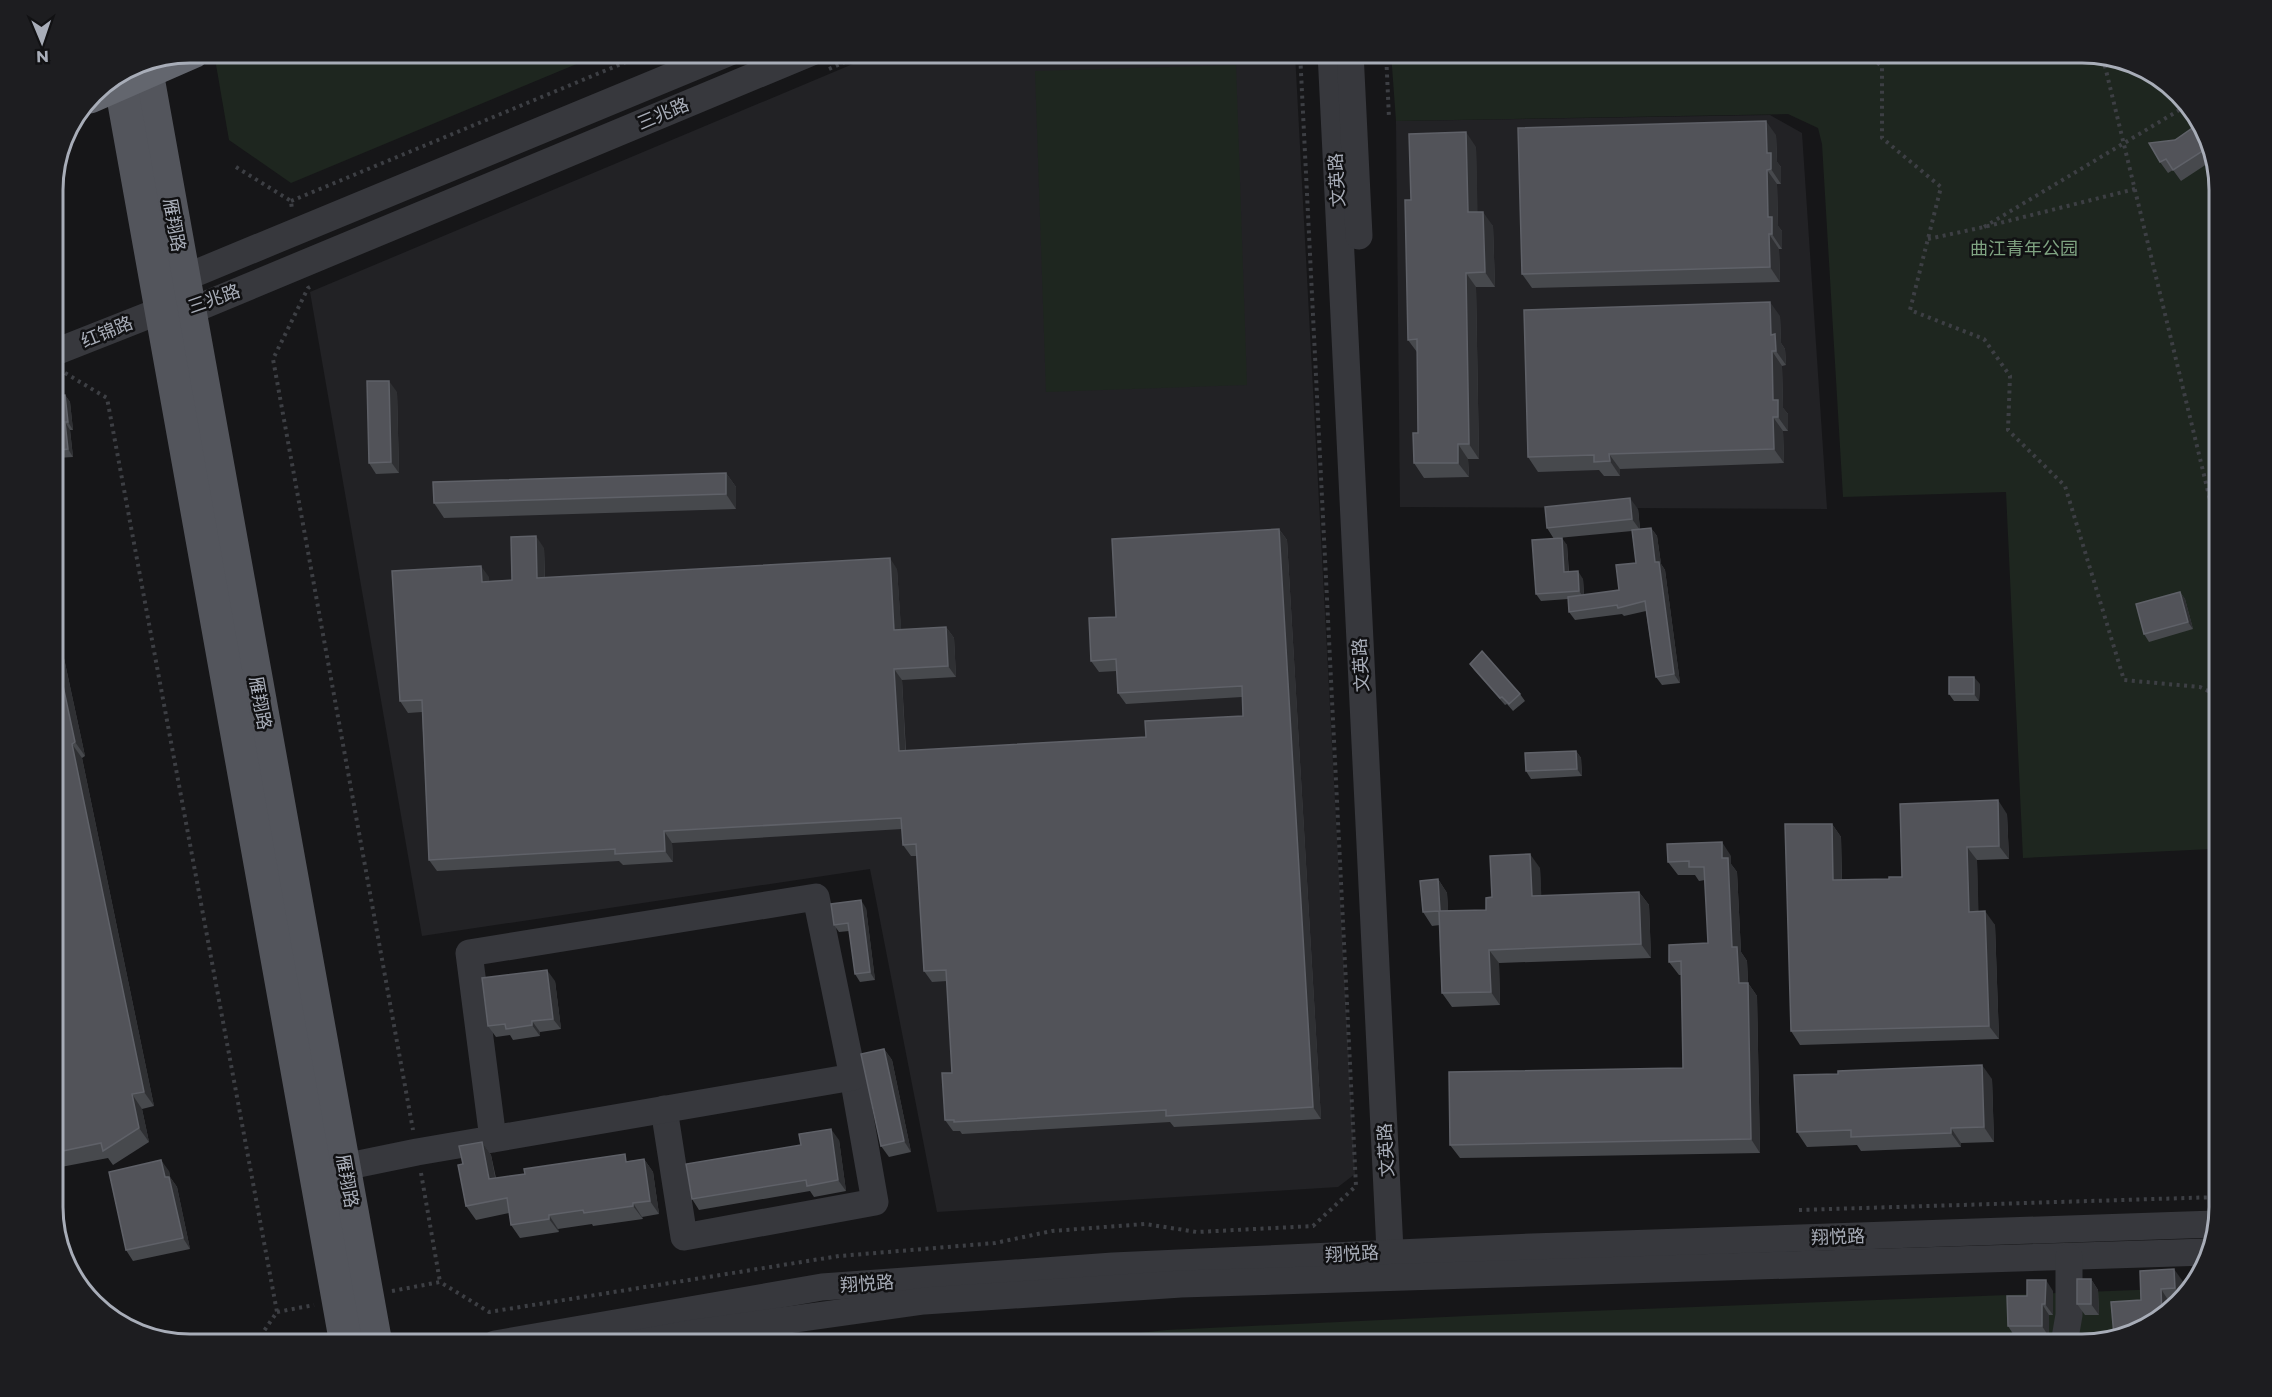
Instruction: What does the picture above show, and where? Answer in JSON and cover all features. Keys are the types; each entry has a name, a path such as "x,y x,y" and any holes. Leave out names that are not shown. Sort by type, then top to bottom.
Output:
{"highway":[{"path":"118,85 160,67"}],"main road":[{"name":"雁翔路","path":"147,71 184,278 176,310 344,1334"},
{"name":"雁翔路","path":"121,83 176,310 344,1167 374,1334"}],"street":[{"name":"三兆路","path":"184,278 703,63"},
{"name":"三兆路","path":"176,310 814,63"},
{"name":"文英路","path":"1332,63 1400,1265"},
{"name":"文英路","path":"1350,63 1400,1265"},
{"name":"红锦路","path":"63,361 176,310"},
{"path":"493,1139 469,953 816,897 853,1077 875,1202 684,1237 664,1109"},
{"path":"344,1167 417,1152 853,1077"},
{"name":"翔悦路","path":"688,1334 924,1300 1181,1284 1400,1265 2208,1224"},
{"name":"翔悦路","path":"552,1334 822,1287 1113,1266 2068,1257 2200,1252"},
{"path":"2066,1334 2069,1315 2068,1257"}],"path":[{"path":"291,201 623,63"},
{"path":"319,283 308,288 273,359 440,1282 489,1312 839,1256 995,1243 1052,1231 1145,1224 1197,1232 1313,1226 1356,1186 1301,63"},
{"path":"1386,63 1389,118"},
{"path":"1878,63 1882,67 1882,138 1941,187 1910,310 1984,339 2010,376 2008,430 2065,486 2124,680 2200,687 2209,691"},
{"path":"2105,65 2209,496"},
{"path":"1984,227 2180,110"},
{"path":"1928,239 2135,189"},
{"path":"63,370 107,398 277,1312 262,1334"},
{"path":"1799,1210 2209,1197"}],"shaded area":[{"path":"855,63 1296,63 1355,1174 1338,1187 937,1212 870,869 422,936 310,292"},
{"path":"1770,115 1802,133 1827,509 1400,507 1396,121"}],"green space":[{"path":"216,63 579,63 291,183 229,140"},
{"name":"曲江青年公园","path":"1392,63 2082,63 2115,67 2131,73 2159,89 2172,100 2188,119 2196,134 2207,165 2209,182 2209,849 2023,858 2006,492 1843,497 1822,144 1818,128 1788,114 1396,121"},
{"path":"1236,65 1247,385 1046,392 1035,71"},
{"path":"2179,1288 2159,1308 2131,1324 2115,1330 2082,1334 1130,1334 1167,1330"}],"building":[{"path":"1766,121 1767,153 1771,153 1771,169 1767,170 1768,217 1772,217 1772,234 1769,234 1770,267 1522,274 1518,128"},
{"path":"2193,128 2203,151 2173,170 2166,159 2160,162 2149,143 2175,140"},
{"path":"1466,132 1468,212 1483,212 1485,272 1466,273 1469,444 1458,444 1458,463 1414,463 1413,433 1418,433 1417,339 1408,340 1405,200 1411,200 1409,134"},
{"path":"1770,302 1771,335 1775,334 1776,351 1772,351 1773,400 1778,400 1778,417 1773,417 1774,449 1609,454 1610,461 1594,462 1594,455 1528,457 1524,310"},
{"path":"367,381 389,381 391,462 369,463"},
{"path":"63,395 65,395 68,422 65,422 68,449 63,450"},
{"path":"726,473 726,494 434,503 433,482"},
{"path":"1630,498 1632,519 1547,528 1545,507"},
{"path":"1651,528 1655,562 1659,562 1674,674 1656,677 1645,601 1618,608 1617,605 1569,612 1568,597 1619,590 1616,565 1636,563 1632,530"},
{"path":"1279,529 1313,1107 1166,1116 1166,1110 954,1122 954,1120 945,1120 942,1073 952,1073 946,970 924,971 916,844 903,845 901,818 664,831 665,851 615,854 615,849 429,860 422,700 400,701 392,571 481,566 482,582 512,580 511,537 536,536 537,578 890,558 894,630 946,627 948,666 894,669 899,751 1146,737 1145,721 1243,716 1242,686 1118,693 1116,659 1091,661 1089,618 1116,617 1112,539"},
{"path":"1562,538 1564,572 1578,571 1579,591 1536,594 1532,540"},
{"path":"2180,592 2188,622 2144,634 2136,604"},
{"path":"1482,651 1520,694 1509,704 1502,697 1500,698 1470,664"},
{"path":"1949,677 1974,677 1974,694 1949,694"},
{"path":"63,686 75,742 72,744 144,1092 132,1094 139,1128 103,1151 101,1143 63,1151"},
{"path":"1576,751 1577,769 1526,771 1525,753"},
{"path":"1998,800 1999,846 1967,847 1969,912 1985,911 1989,1026 1791,1031 1785,824 1832,824 1833,880 1889,879 1889,877 1902,877 1900,804"},
{"path":"1722,842 1722,858 1728,858 1732,947 1737,947 1739,983 1748,983 1751,1139 1450,1145 1449,1072 1683,1068 1681,961 1669,962 1669,945 1708,943 1704,867 1689,867 1689,861 1668,862 1667,844"},
{"path":"1530,854 1532,896 1639,892 1641,944 1489,950 1491,992 1442,993 1439,911 1423,912 1420,881 1438,879 1440,911 1486,910 1486,898 1492,897 1490,856"},
{"path":"861,900 870,972 855,974 848,923 834,925 831,904"},
{"path":"547,970 553,1019 532,1021 532,1025 506,1029 505,1024 488,1026 482,978"},
{"path":"884,1049 904,1141 881,1146 861,1054"},
{"path":"1982,1065 1984,1127 1951,1128 1951,1133 1851,1137 1851,1130 1797,1132 1794,1075"},
{"path":"831,1129 838,1180 807,1186 806,1180 692,1199 686,1164 801,1145 799,1134"},
{"path":"482,1142 489,1179 525,1174 524,1169 625,1154 626,1162 644,1159 650,1201 633,1203 633,1206 584,1213 583,1210 549,1215 549,1219 511,1225 507,1198 466,1206 458,1165 463,1164 459,1146"},
{"path":"161,1160 165,1177 169,1177 183,1238 126,1250 109,1172"},
{"path":"2174,1269 2175,1288 2161,1289 2162,1306 2159,1308 2131,1324 2113,1330 2111,1302 2141,1300 2140,1271"},
{"path":"2077,1279 2091,1279 2091,1304 2077,1304"},
{"path":"2027,1280 2046,1280 2045,1304 2042,1304 2042,1326 2008,1326 2007,1296 2027,1296"}]}
